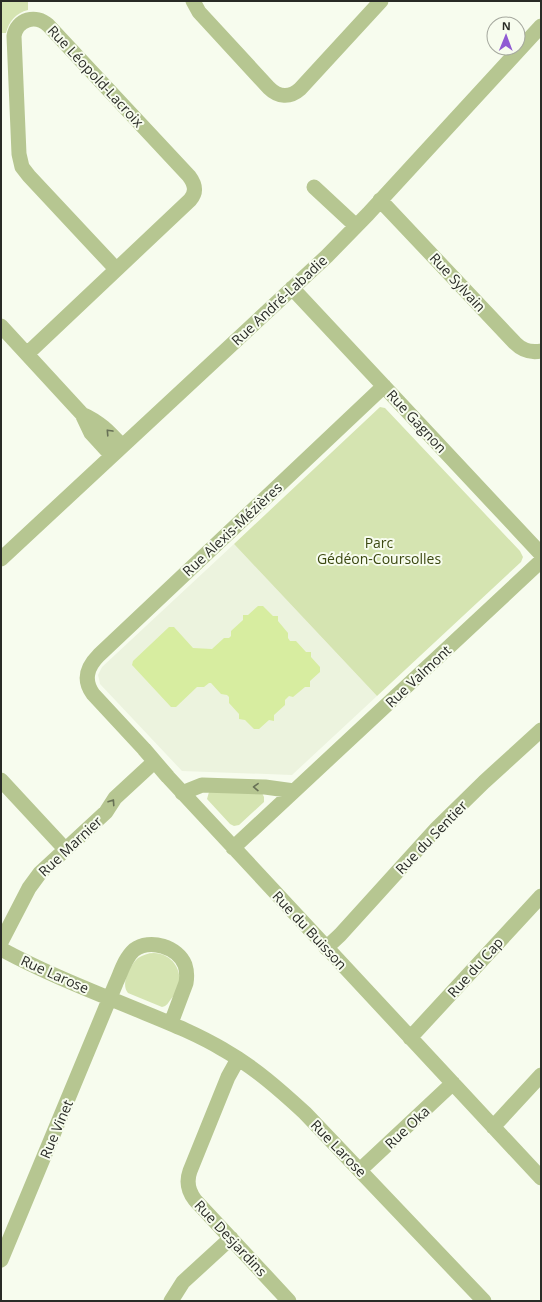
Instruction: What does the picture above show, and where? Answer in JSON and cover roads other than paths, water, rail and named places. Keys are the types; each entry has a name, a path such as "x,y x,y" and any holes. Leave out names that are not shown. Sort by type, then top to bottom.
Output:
{"street":[{"path":"193,1 199,12 269,88 275,93 285,95 295,93 300,89 379,1"},
{"name":"Rue Léopold-Lacroix","path":"27,354 190,200 194,192 194,184 189,176 48,25 43,21 36,19 26,20 17,27 14,36 19,154 21,163 29,176 116,269"},
{"name":"Rue André-Labadie","path":"1,559 327,256 541,26"},
{"path":"314,187 356,226"},
{"name":"Rue Sylvain","path":"380,200 515,343 528,351 541,351"},
{"name":"Rue Gagnon","path":"292,288 541,554"},
{"path":"1,326 82,414 91,432 117,451"},
{"name":"Rue Alexis-Mézières","path":"87,676 88,669 92,662 109,644 384,386"},
{"name":"Rue Valmont","path":"233,848 541,561"},
{"name":"Rue du Buisson","path":"87,676 89,688 93,694 182,793 541,1178"},
{"name":"Rue du Sentier","path":"326,948 340,935 437,828 484,782 541,730"},
{"name":"Rue Marnier","path":"1,942 32,883 40,873 106,812 115,798 154,762"},
{"path":"1,780 65,849"},
{"path":"182,793 202,786 264,787 294,791"},
{"name":"Rue du Cap","path":"410,1038 541,896"},
{"path":"110,998 127,960 136,949 146,945 154,945 169,949 183,961 187,976 184,992 171,1023"},
{"name":"Rue Larose","path":"1,949 32,965 171,1023 209,1042 258,1072 306,1113 484,1301"},
{"name":"Rue Vinet","path":"1,1260 4,1244 110,998"},
{"name":"Rue Desjardins","path":"238,1059 228,1077 190,1171 188,1183 189,1190 195,1200 289,1301"},
{"path":"493,1126 541,1075"},
{"name":"Rue Oka","path":"360,1170 453,1083"},
{"path":"171,1301 183,1282 231,1238"}],"park label":[{"name":"Parc Gédéon-Coursolles","path":"379,550"}]}
